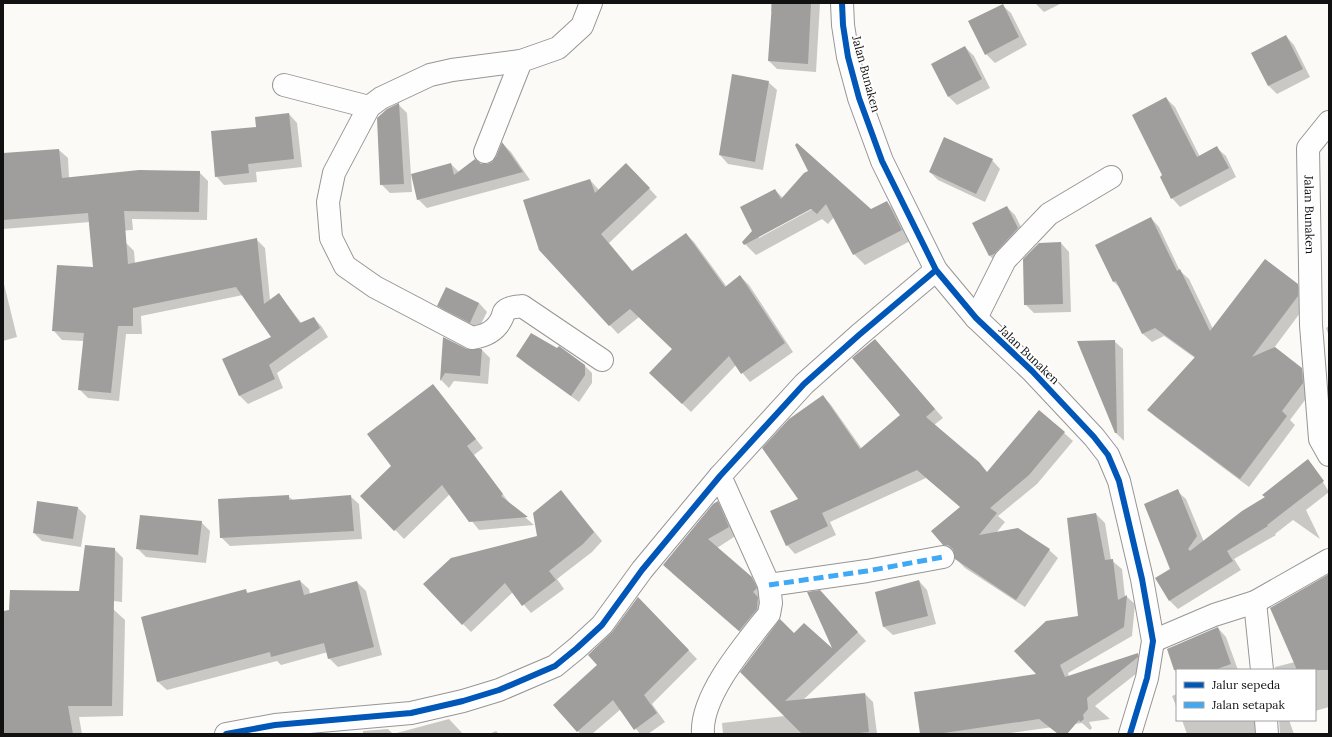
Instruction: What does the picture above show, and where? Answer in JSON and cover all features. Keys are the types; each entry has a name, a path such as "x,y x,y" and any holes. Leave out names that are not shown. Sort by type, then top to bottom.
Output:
{"street":[{"path":"591,3 582,26 558,48 521,61 452,70 430,75 381,98 369,107 334,173 328,202 331,238 344,266 375,287 472,338 484,337 491,333 502,319 504,312 511,308 522,306 602,360"},
{"name":"Jalan Bunaken","path":"842,3 842,25 848,57 859,98 882,161 936,270 976,318 1032,371 1094,437 1108,455 1119,481 1142,579 1153,641 1147,678 1131,733"},
{"path":"485,152 521,61"},
{"path":"284,85 369,107"},
{"name":"Jalan Bunaken","path":"1329,122 1308,148 1311,325 1320,439 1329,455"},
{"path":"976,318 1005,260 1049,214 1111,177"},
{"path":"226,734 275,725 411,713 463,701 499,690 554,666 577,648 602,625 642,570 720,476 804,384 936,270"},
{"path":"703,734 702,724 720,679 769,614 771,603 769,585 720,476"},
{"path":"769,585 867,571 943,556"},
{"path":"1153,641 1214,615 1255,602 1329,560"},
{"path":"1255,602 1262,669"},
{"path":"1266,721 1267,734"}],"building":[{"path":"772,3 811,3 808,64 768,61"},
{"path":"1003,4 1019,37 985,55 968,21"},
{"path":"1286,35 1303,69 1268,86 1251,53"},
{"path":"965,46 982,79 948,97 931,64"},
{"path":"732,74 769,81 755,162 719,155"},
{"path":"1166,97 1197,157 1217,146 1229,168 1171,199 1160,177 1162,175 1132,115"},
{"path":"399,103 404,184 380,185 377,118 387,109"},
{"path":"289,113 294,159 248,164 249,173 215,177 211,131 256,127 255,117"},
{"path":"944,137 993,159 976,194 929,172"},
{"path":"502,142 523,172 417,200 411,174 451,163 454,175 475,159 481,164 487,164 492,162 496,157"},
{"path":"797,143 871,209 887,201 902,230 853,255 826,204 817,214 811,209 744,245 742,242 752,231 740,207 775,189 781,199 804,173 808,171 795,145"},
{"path":"59,149 62,178 139,170 200,171 199,212 124,211 128,264 257,238 264,304 279,293 300,323 314,317 320,328 269,365 275,379 239,396 222,359 271,337 236,287 133,308 133,326 118,326 111,393 78,390 84,333 52,331 57,265 93,267 88,213 3,220 3,153"},
{"path":"626,163 650,188 601,234 632,271 686,233 725,287 740,275 785,343 741,374 729,356 682,404 649,373 672,349 630,309 609,326 539,250 523,200 590,179 595,193"},
{"path":"1007,206 1018,228 994,254 989,256 972,223"},
{"path":"1151,217 1177,271 1180,269 1210,331 1265,259 1298,284 1298,296 1252,357 1275,347 1302,368 1303,383 1282,411 1287,416 1240,479 1147,410 1195,357 1155,328 1142,334 1116,281 1113,282 1095,245"},
{"path":"1061,242 1063,304 1024,305 1023,259 1039,243"},
{"path":"446,287 479,303 470,323 437,306"},
{"path":"531,333 557,348 559,346 585,365 585,375 571,396 516,356"},
{"path":"443,337 467,349 482,349 480,376 445,373 440,381"},
{"path":"875,339 935,409 926,417 979,462 987,472 1039,410 1065,432 1029,475 990,508 997,513 979,535 1018,528 1050,549 1016,600 955,559 953,549 948,545 943,545 931,531 960,507 917,470 822,513 828,526 786,546 770,511 798,499 762,448 789,419 823,395 860,449 900,415 852,358"},
{"path":"1115,340 1117,433 1115,433 1077,341"},
{"path":"433,384 476,439 467,446 503,494 501,496 528,517 469,522 442,485 394,531 360,496 391,466 367,434"},
{"path":"1308,459 1324,481 1267,525 1268,526 1227,551 1233,561 1169,601 1155,578 1170,569 1144,504 1178,489 1197,536 1188,549 1190,551 1242,511 1265,497 1262,495"},
{"path":"561,490 594,532 583,544 549,571 556,580 522,606 505,583 462,625 423,584 451,558 537,536 533,513"},
{"path":"289,495 289,500 351,495 354,531 220,538 218,499"},
{"path":"37,501 78,507 73,539 33,533"},
{"path":"718,501 729,527 708,539 752,577 757,588 753,592 758,597 757,609 739,631 663,565 713,504"},
{"path":"1096,513 1105,560 1113,559 1118,600 1127,595 1124,627 1060,665 1065,677 1138,653 1138,657 1087,698 1088,709 1083,715 1084,719 1080,722 1079,720 1067,734 1058,734 1039,719 937,734 920,734 914,692 1036,674 1014,651 1046,621 1078,616 1067,518"},
{"path":"140,515 202,521 198,555 136,549"},
{"path":"85,545 115,548 112,706 68,706 73,734 3,734 3,611 9,610 10,590 79,591"},
{"path":"1329,574 1329,670 1297,669 1270,608"},
{"path":"300,580 304,595 357,581 374,647 328,659 324,643 271,657 270,652 157,682 141,617 246,589 247,593"},
{"path":"919,580 928,616 883,627 875,592"},
{"path":"820,590 858,632 785,701 865,693 869,732 850,734 802,734 740,672 780,619 794,633 804,623 832,648 807,592"},
{"path":"638,597 689,650 644,695 657,713 634,730 613,700 577,732 553,705 597,665 588,655 612,632"},
{"path":"1218,627 1231,664 1217,669 1174,670 1167,649"}],"marked path":[{"path":"769,585 867,571 943,557"}],"cycle path":[{"path":"842,3 843,25 848,57 859,98 882,161 936,270 976,318 1032,371 1094,437 1108,455 1119,481 1142,579 1153,641 1147,678 1130,734"},
{"path":"226,734 275,725 411,713 463,701 499,690 555,666 602,625 642,570 720,476 804,384 936,270"}]}
